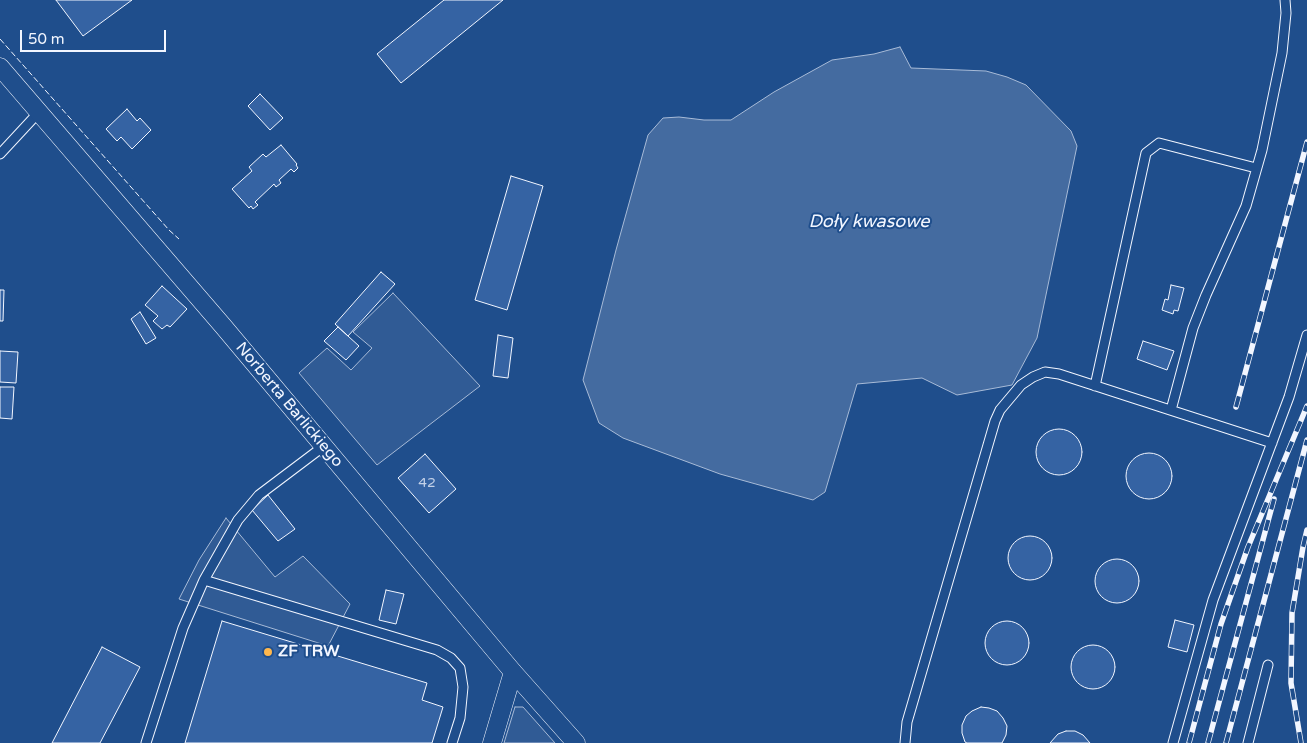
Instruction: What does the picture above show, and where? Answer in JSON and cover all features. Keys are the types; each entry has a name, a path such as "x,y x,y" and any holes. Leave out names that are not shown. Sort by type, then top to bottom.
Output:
{"street":[{"name":"Norberta Barlickiego","path":"0,68 223,326 513,672 576,743"},
{"path":"492,743 513,672"}],"lane":[{"path":"1171,410 1193,328 1246,206 1275,92 1282,52 1286,12 1285,0"},
{"path":"0,154 39,112"},
{"path":"1095,386 1146,153 1159,143 1256,168"},
{"path":"1173,743 1213,600 1289,397 1307,334"},
{"path":"905,743 907,722 995,421 1000,410 1021,385 1045,372 1058,374 1272,443"},
{"path":"146,743 183,628 204,580 238,520 259,495 324,446"},
{"path":"204,580 438,650 451,658 460,668 463,687 460,718 452,743"},
{"path":"1248,743 1268,665"}],"shaded area":[{"path":"393,293 480,386 377,465 299,373 327,348 351,370 372,348 353,332"},
{"path":"226,518 275,577 303,556 350,604 328,646 179,599 199,560"},
{"path":"515,707 523,707 555,743 504,743"}],"water":[{"name":"Doły kwasowe","path":"900,47 911,68 986,71 1026,85 1071,131 1077,146 1037,338 1012,385 957,395 922,378 857,384 825,492 813,500 720,474 623,438 599,423 583,380 648,135 663,118 731,120 774,92 832,60 874,54"}],"building":[{"path":"56,0 132,0 83,36"},
{"path":"444,0 503,0 401,83 377,54"},
{"path":"260,94 283,118 270,130 248,106"},
{"path":"127,109 137,121 140,118 151,130 132,149 121,137 117,141 106,129"},
{"path":"281,145 297,164 298,168 294,172 291,169 279,180 281,183 276,187 274,184 255,202 258,205 253,209 251,206 249,208 232,189 252,171 249,167 263,154 266,157"},
{"path":"511,176 543,186 507,310 475,300"},
{"path":"381,272 395,284 348,336 335,324"},
{"path":"1171,285 1184,288 1178,311 1174,310 1173,314 1162,310 1165,299 1168,300"},
{"path":"162,286 187,309 170,327 167,325 162,329 153,321 158,316 145,305"},
{"path":"0,290 4,290 3,321 0,321"},
{"path":"140,312 156,338 146,344 131,319"},
{"path":"338,327 359,346 346,360 324,341"},
{"path":"498,335 513,338 508,378 493,376"},
{"path":"1143,341 1174,351 1167,370 1137,359"},
{"path":"0,351 18,352 16,383 0,382"},
{"path":"0,387 14,387 12,419 0,418"},
{"path":"1054,429 1064,429 1078,439 1082,452 1078,465 1072,471 1064,475 1054,475 1040,465 1036,457 1036,447 1046,433"},
{"path":"1144,453 1154,453 1168,463 1172,476 1168,489 1162,495 1154,499 1144,499 1130,489 1126,481 1126,471 1136,457"},
{"path":"425,454 456,489 429,513 398,478"},
{"path":"268,495 295,529 278,541 252,510"},
{"path":"1034,536 1046,542 1051,549 1051,567 1046,574 1039,579 1026,580 1014,574 1009,567 1008,554 1014,542 1021,537"},
{"path":"1121,559 1133,565 1138,572 1138,590 1133,597 1126,602 1113,603 1101,597 1096,590 1095,577 1101,565 1108,560"},
{"path":"386,590 404,594 396,624 379,620"},
{"path":"1175,620 1194,625 1187,652 1168,647"},
{"name":"ZF TRW","path":"222,621 427,683 422,700 443,707 432,743 185,743"},
{"path":"1011,621 1023,627 1028,634 1028,652 1023,659 1016,664 1003,665 991,659 986,652 985,639 991,627 998,622"},
{"path":"1097,645 1109,651 1114,659 1114,675 1109,683 1101,688 1089,689 1077,683 1072,675 1071,663 1077,651 1085,646"},
{"path":"102,647 140,667 100,743 52,743"},
{"path":"981,707 997,711 1003,718 1007,726 1006,735 1002,743 965,742 962,725 966,716"},
{"path":"1066,731 1075,731 1083,735 1090,743 1050,743 1058,734"}],"railway":[{"path":"1236,407 1307,142"},
{"path":"1189,743 1221,624 1248,547 1307,406"},
{"path":"1226,743 1307,440"},
{"path":"1208,743 1274,499"},
{"path":"1301,743 1291,683 1292,613 1307,530"}],"fence":[{"path":"0,39 179,239"}],"place":[{"name":"ZF TRW","path":"268,652"}]}
